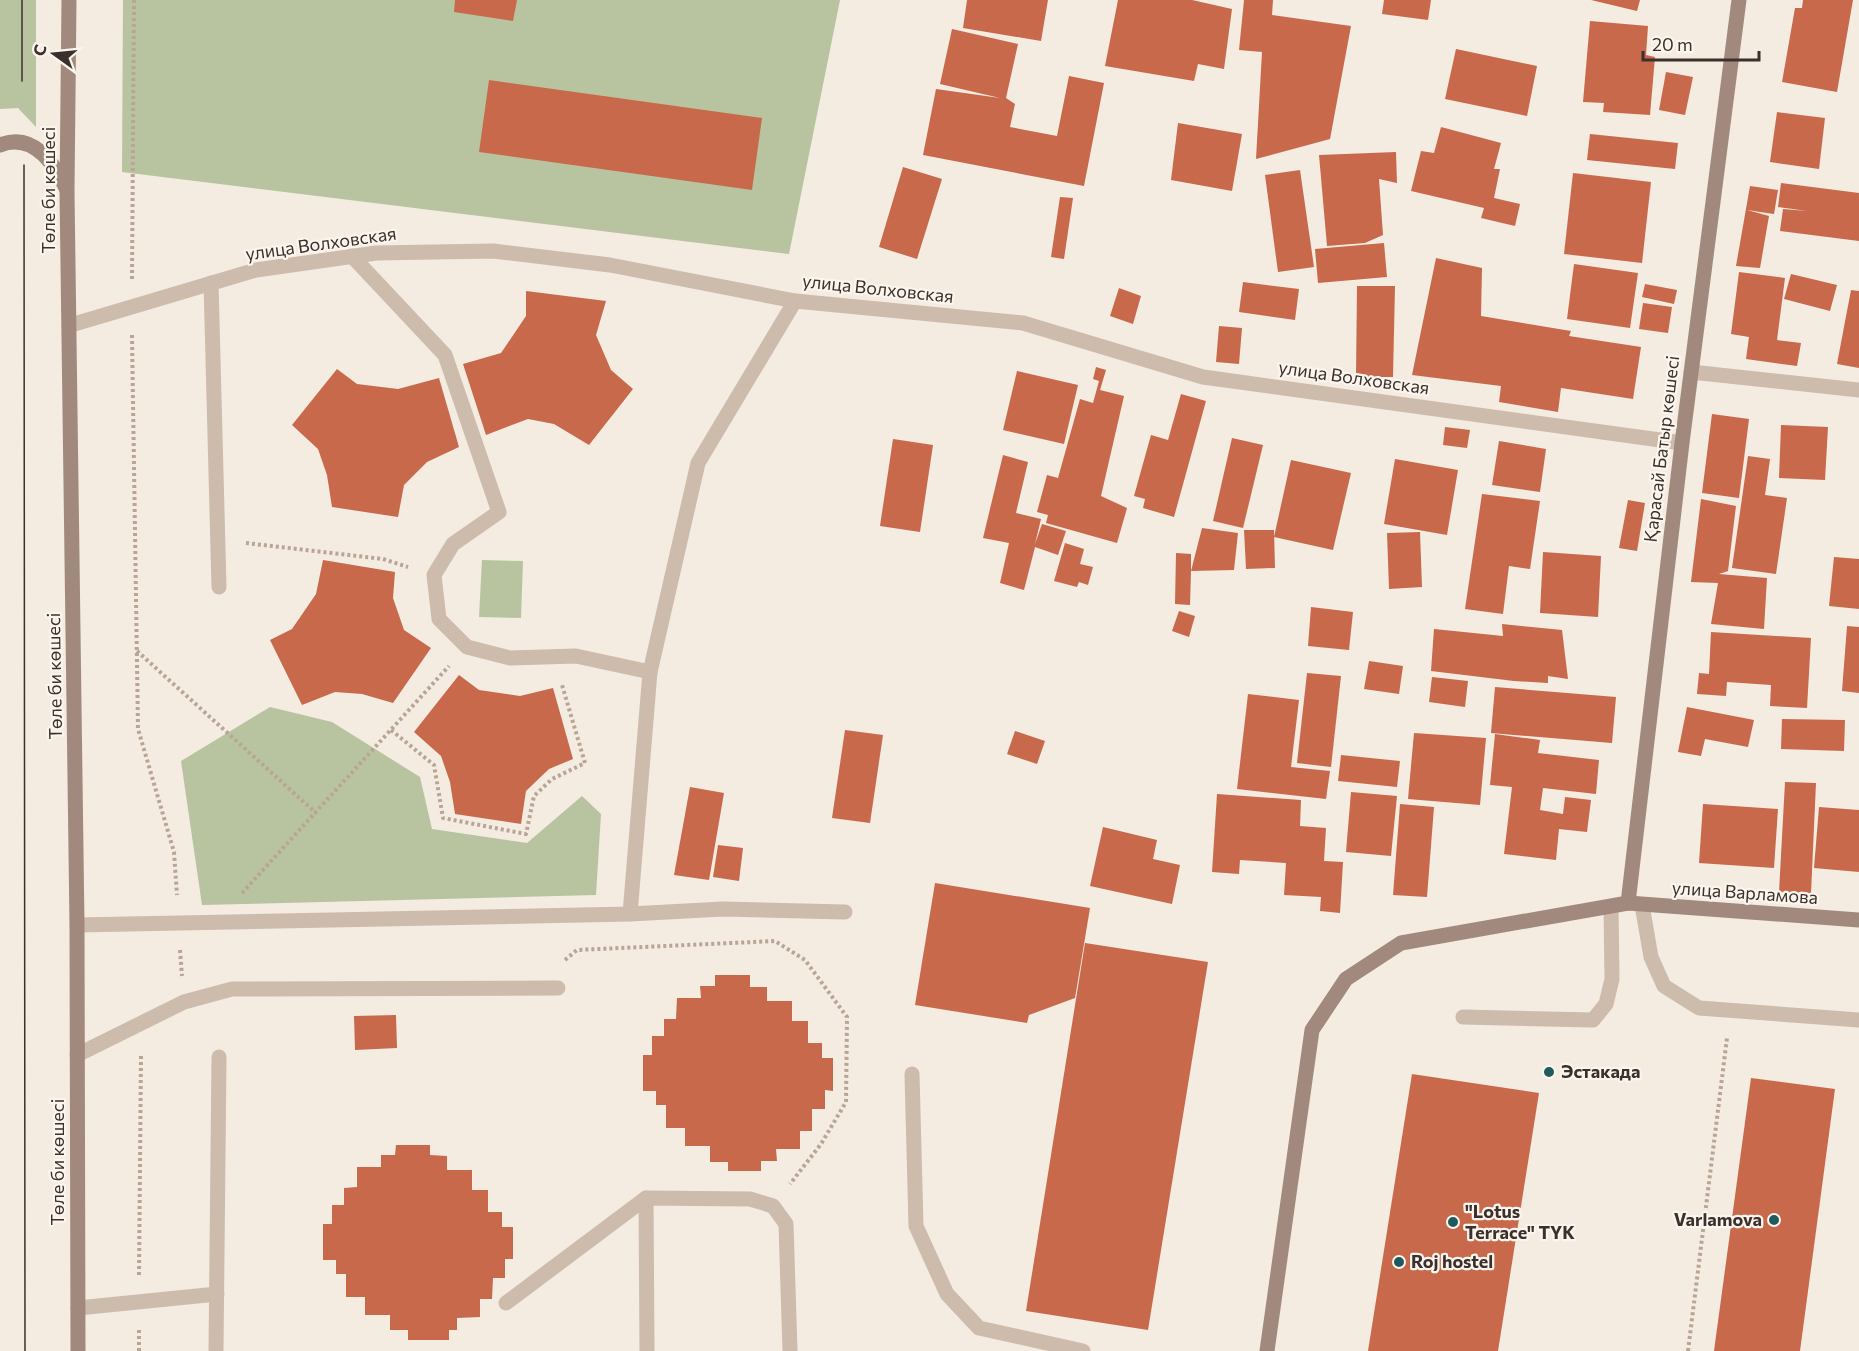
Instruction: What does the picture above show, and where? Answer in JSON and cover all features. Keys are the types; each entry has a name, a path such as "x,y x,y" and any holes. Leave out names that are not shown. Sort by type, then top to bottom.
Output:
{"street":[{"name":"Төле би көшесі","path":"69,0 67,190 71,325 77,924 78,1351"},
{"name":"Қарасай Батыр көшесі","path":"1635,904 1682,443 1740,0"},
{"path":"0,145 19,143 38,148 55,164 67,190"},
{"name":"улица Волховская","path":"71,325 256,270 376,253 493,251 610,265 795,301 1023,323 1203,377 1682,443"},
{"path":"352,256 445,355 499,512 453,544 434,575 439,619 467,646 510,658 576,656 650,672"},
{"path":"211,283 219,587"},
{"path":"630,914 650,672 698,463 795,301"},
{"path":"1691,372 1859,390"},
{"path":"1635,904 1651,957 1664,986 1700,1008 1859,1020"},
{"name":"улица Варламова","path":"1268,1351 1312,1030 1346,979 1401,943 1635,904 1859,920"},
{"path":"1463,1017 1593,1020 1606,1005 1611,979 1611,907"},
{"path":"77,924 178,924 630,914 723,909 845,912"},
{"path":"77,1055 184,1002 232,989 558,988"},
{"path":"216,1351 219,1056"},
{"path":"912,1074 916,1226 947,1294 979,1328 1083,1351"},
{"path":"646,1198 647,1351"},
{"path":"506,1303 646,1198 750,1199 773,1206 786,1224 790,1351"},
{"path":"78,1308 217,1294"}],"path":[{"path":"134,0 130,188 138,729 174,852 184,1002"},
{"path":"217,540 383,559 434,575"},
{"path":"238,897 467,646"},
{"path":"137,651 316,813"},
{"path":"391,730 434,765 443,818 526,834 534,796 552,779 585,763 561,682 558,656"},
{"path":"533,989 577,950 775,942 805,960 847,1017 846,1102 820,1144 773,1206"},
{"path":"1688,1351 1730,1010"},
{"path":"139,1351 141,1052"}],"green space":[{"path":"0,0 36,0 36,127 18,108 0,109"},
{"path":"123,0 840,0 789,254 122,172"},
{"path":"482,560 523,561 521,618 479,617"},
{"path":"270,707 332,722 420,777 432,829 527,843 582,796 601,814 596,895 202,905 181,761"}],"building":[{"path":"455,0 517,0 513,21 454,12"},
{"path":"967,0 1048,0 1041,41 963,28"},
{"path":"1118,0 1192,0 1232,9 1224,69 1198,64 1194,81 1105,66"},
{"path":"1244,0 1273,0 1272,15 1351,26 1330,139 1256,159 1262,52 1239,50"},
{"path":"1384,0 1431,0 1428,20 1382,14"},
{"path":"1591,0 1640,0 1637,11"},
{"path":"1803,0 1853,0 1837,92 1782,82 1795,8 1802,8"},
{"path":"1590,21 1648,26 1646,55 1655,57 1650,115 1603,112 1604,103 1583,102"},
{"path":"952,29 1018,44 1006,98 1015,104 1010,127 1057,136 1069,76 1104,83 1084,186 923,155 936,89 1000,98 940,84"},
{"path":"1456,49 1537,66 1527,116 1445,99"},
{"path":"1666,72 1693,77 1685,115 1659,110"},
{"path":"489,80 762,118 752,190 479,152"},
{"path":"1777,112 1825,118 1819,169 1770,162"},
{"path":"1178,123 1242,134 1232,191 1171,180"},
{"path":"1441,127 1501,143 1494,169 1500,169 1494,198 1520,204 1515,226 1481,218 1484,208 1411,191 1421,151 1434,153"},
{"path":"1590,134 1678,143 1675,169 1587,160"},
{"path":"1396,152 1397,183 1379,179 1383,235 1365,243 1327,246 1319,155"},
{"path":"903,167 942,179 917,259 879,247"},
{"path":"1300,170 1314,267 1278,272 1265,175"},
{"path":"1573,173 1651,182 1642,263 1564,254"},
{"path":"1781,183 1859,193 1859,241 1780,231 1783,209 1807,211 1778,207"},
{"path":"1750,186 1778,190 1774,214 1747,210 1769,216 1760,268 1736,266"},
{"path":"1060,197 1073,198 1064,259 1051,257"},
{"path":"1384,243 1387,277 1318,283 1315,249"},
{"path":"1436,258 1482,268 1481,316 1571,331 1569,336 1641,347 1633,399 1561,388 1558,412 1499,402 1501,386 1412,375"},
{"path":"1574,264 1638,273 1630,328 1567,319"},
{"path":"1739,272 1785,278 1777,340 1801,343 1797,366 1746,359 1749,337 1731,334"},
{"path":"1791,274 1837,285 1830,311 1784,299"},
{"path":"1243,282 1299,289 1295,320 1239,312"},
{"path":"1645,284 1677,290 1674,304 1642,297"},
{"path":"1357,286 1395,286 1393,377 1356,377"},
{"path":"1119,288 1141,296 1133,324 1110,316"},
{"path":"1851,290 1859,291 1859,368 1837,364"},
{"path":"526,291 606,301 596,335 611,370 633,389 589,445 554,424 528,419 486,435 463,364 501,353 526,316"},
{"path":"1643,303 1672,307 1668,333 1639,329"},
{"path":"1219,326 1242,328 1239,364 1216,362"},
{"path":"1096,367 1106,370 1100,390 1124,396 1101,496 1127,508 1117,543 1046,523 1048,515 1037,512 1047,475 1058,478 1080,399 1093,403 1099,381 1093,379"},
{"path":"337,369 357,384 398,389 439,378 459,447 427,462 404,485 398,517 332,507 327,475 318,449 292,425"},
{"path":"1017,371 1078,385 1064,444 1003,430"},
{"path":"1181,394 1206,401 1174,517 1143,508 1145,499 1134,496 1151,435 1168,440"},
{"path":"1712,414 1749,419 1739,498 1702,493"},
{"path":"1781,425 1828,427 1825,480 1779,478"},
{"path":"1445,427 1470,430 1467,448 1443,445"},
{"path":"1232,438 1263,445 1243,528 1213,521"},
{"path":"893,439 933,445 920,532 880,526"},
{"path":"1499,441 1546,449 1540,492 1492,485"},
{"path":"1003,455 1028,462 1016,513 1041,519 1035,544 1042,524 1066,531 1058,555 1035,547 1024,590 1000,583 1009,543 983,538"},
{"path":"1748,456 1770,459 1765,495 1787,498 1776,574 1732,568"},
{"path":"1395,459 1458,470 1447,535 1384,524"},
{"path":"1291,460 1351,473 1333,550 1274,537"},
{"path":"1482,494 1540,501 1530,569 1509,566 1503,614 1465,609"},
{"path":"1701,499 1736,506 1728,571 1719,574 1767,578 1764,629 1711,624 1718,583 1691,582"},
{"path":"1628,500 1645,503 1637,551 1619,548"},
{"path":"1202,528 1238,533 1234,570 1191,571"},
{"path":"1244,530 1274,530 1275,568 1246,569"},
{"path":"1420,532 1422,587 1389,589 1387,533"},
{"path":"1065,543 1084,549 1080,564 1093,567 1088,585 1079,582 1077,587 1054,581"},
{"path":"1543,552 1601,556 1598,617 1540,613"},
{"path":"1176,553 1191,554 1190,605 1175,604"},
{"path":"1834,557 1859,559 1859,609 1829,606"},
{"path":"323,560 395,572 393,598 404,630 431,648 393,703 362,694 335,692 302,705 270,640 292,629 316,594"},
{"path":"1311,607 1353,612 1349,650 1308,646"},
{"path":"1179,611 1195,616 1189,637 1172,631"},
{"path":"1502,624 1562,630 1568,679 1548,676 1548,683 1431,671 1434,629 1503,636"},
{"path":"1847,626 1859,627 1859,693 1842,691"},
{"path":"1711,632 1811,638 1807,708 1770,706 1771,685 1727,682 1726,696 1697,694 1699,673 1709,674"},
{"path":"1369,661 1403,666 1399,694 1364,689"},
{"path":"1307,673 1341,676 1331,767 1297,763"},
{"path":"459,675 479,690 520,696 553,688 573,759 549,769 526,791 521,824 455,814 450,782 441,756 414,732"},
{"path":"1432,677 1468,681 1465,707 1429,702"},
{"path":"1495,687 1616,697 1612,743 1491,733"},
{"path":"1248,694 1299,700 1291,767 1330,771 1326,799 1237,789"},
{"path":"1687,707 1754,720 1748,747 1705,739 1701,756 1678,752"},
{"path":"1782,719 1845,720 1844,751 1781,749"},
{"path":"845,730 883,735 870,823 832,818"},
{"path":"1015,731 1045,741 1037,764 1007,754"},
{"path":"1414,733 1486,738 1480,805 1408,799"},
{"path":"1495,734 1540,740 1538,753 1599,760 1596,794 1543,788 1540,810 1563,814 1565,797 1591,800 1587,832 1559,829 1556,860 1504,854 1512,787 1490,785"},
{"path":"1341,755 1400,761 1397,787 1338,781"},
{"path":"1785,782 1816,783 1811,893 1779,892"},
{"path":"690,787 724,793 709,880 674,875"},
{"path":"1351,792 1397,796 1391,856 1346,852"},
{"path":"1217,794 1301,800 1300,826 1326,828 1324,861 1343,862 1340,913 1320,911 1321,897 1284,895 1286,863 1240,860 1239,874 1212,872"},
{"path":"1400,804 1434,807 1427,897 1393,895"},
{"path":"1703,804 1778,809 1774,868 1699,863"},
{"path":"1819,807 1859,810 1859,872 1814,868"},
{"path":"1103,827 1157,840 1153,859 1180,865 1172,904 1090,886"},
{"path":"718,845 743,848 739,881 713,877"},
{"path":"935,883 1090,908 1075,998 1029,1015 1027,1023 915,1005"},
{"path":"1085,943 1208,962 1148,1330 1026,1311"},
{"path":"715,975 750,975 750,987 767,987 767,1001 792,1001 792,1021 808,1021 808,1043 822,1043 822,1058 833,1058 833,1091 825,1090 825,1109 812,1109 812,1131 800,1131 800,1149 776,1149 777,1161 761,1161 761,1171 728,1171 728,1162 710,1162 710,1146 685,1146 685,1128 666,1128 666,1105 656,1105 656,1091 643,1091 643,1055 652,1055 652,1036 664,1036 664,1019 676,1019 677,998 701,998 700,986 715,986"},
{"path":"396,1015 397,1048 355,1050 354,1016"},
{"name":"\"Lotus Terrace\" ТҮК","path":"1412,1074 1539,1093 1498,1351 1368,1351"},
{"name":"Varlamova","path":"1751,1078 1835,1089 1800,1351 1714,1351"},
{"path":"396,1145 430,1145 430,1155 447,1156 447,1170 472,1170 472,1190 488,1190 488,1212 502,1212 502,1227 513,1227 513,1259 505,1259 505,1278 493,1278 492,1299 480,1299 480,1317 457,1318 457,1330 449,1330 449,1340 408,1340 408,1330 390,1330 390,1315 365,1315 365,1297 346,1297 346,1274 336,1274 336,1260 323,1260 323,1224 332,1224 332,1205 344,1205 344,1188 357,1187 357,1167 381,1167 381,1155 395,1155"}],"tram line":[{"path":"22,0 22,81"},
{"path":"24,165 25,1351"}],"place":[{"name":"Эстакада","path":"1549,1072"},
{"name":"Varlamova","path":"1774,1220"},
{"name":"\"Lotus Terrace\" ТҮК","path":"1453,1222"},
{"name":"Roj hostel","path":"1399,1262"}]}
